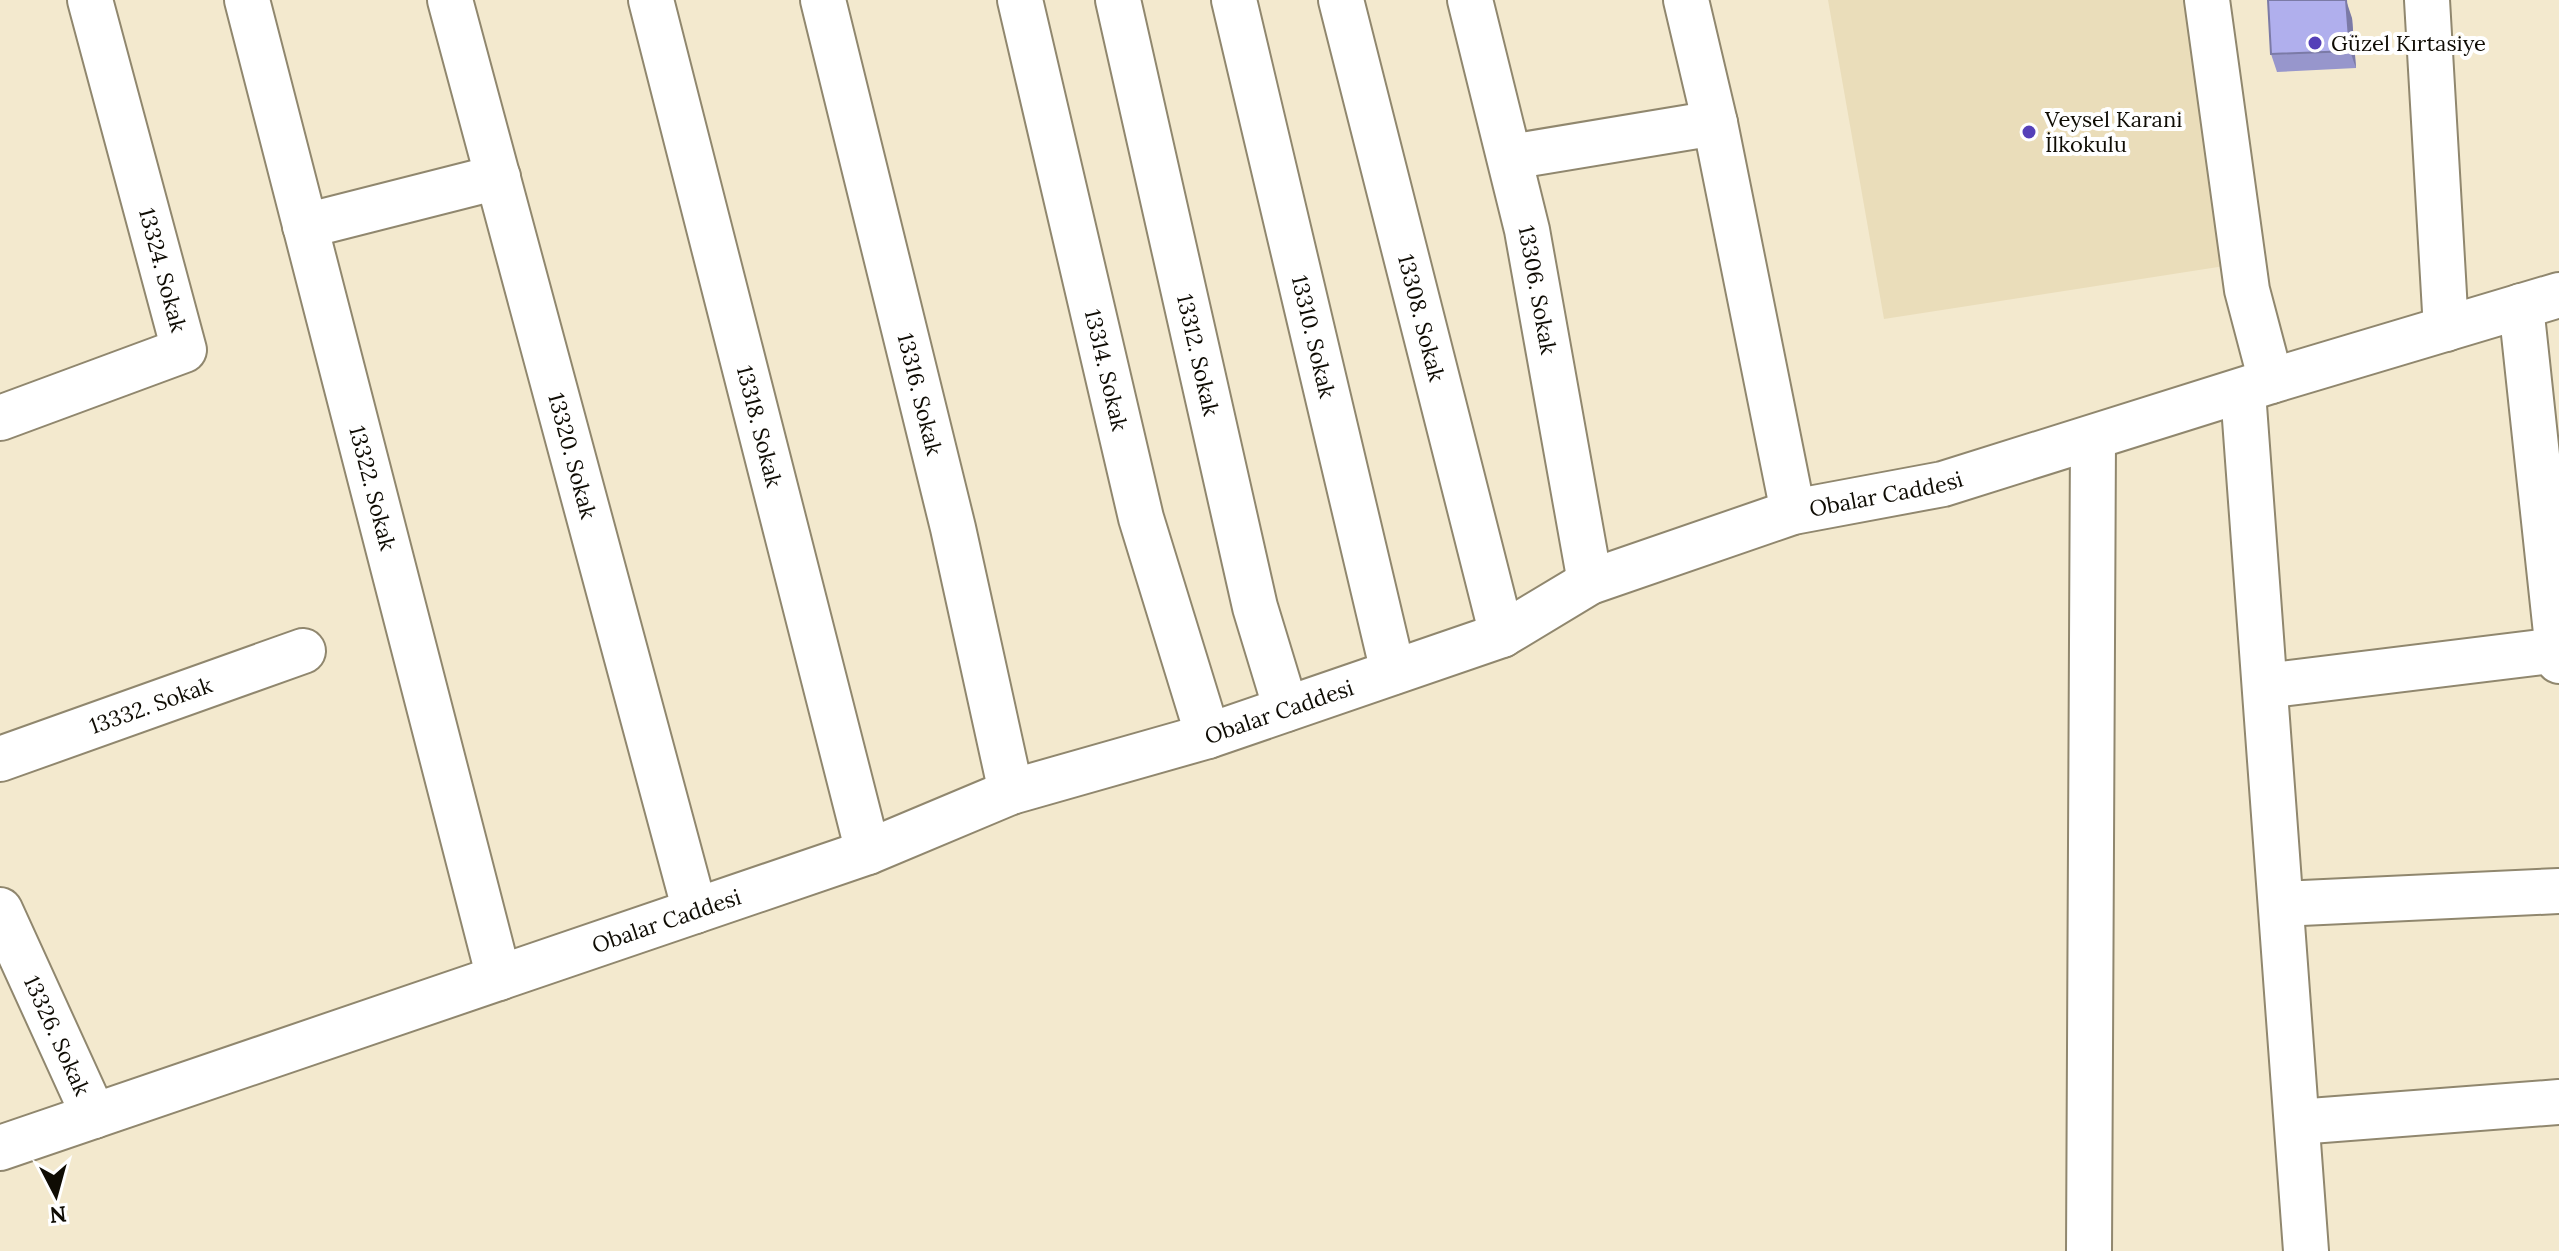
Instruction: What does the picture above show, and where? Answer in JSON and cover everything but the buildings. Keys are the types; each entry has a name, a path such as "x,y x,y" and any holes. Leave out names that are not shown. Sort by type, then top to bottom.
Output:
{"street":[{"name":"13324. Sokak","path":"0,418 184,350 90,0"},
{"name":"13322. Sokak","path":"247,0 499,978"},
{"name":"13320. Sokak","path":"450,0 695,911"},
{"name":"13318. Sokak","path":"651,0 868,852"},
{"name":"13316. Sokak","path":"823,0 953,528 1011,792"},
{"name":"13314. Sokak","path":"1020,0 1141,518 1208,736"},
{"name":"13312. Sokak","path":"1118,0 1255,607 1286,709"},
{"name":"13310. Sokak","path":"1234,0 1393,672"},
{"name":"13308. Sokak","path":"1341,0 1502,635"},
{"name":"13306. Sokak","path":"1470,0 1527,230 1590,582"},
{"path":"1686,0 1715,123 1793,512"},
{"path":"2207,0 2247,290 2257,386 2265,686 2306,1251"},
{"path":"2427,0 2446,329"},
{"path":"1510,157 1715,123"},
{"path":"305,226 498,177"},
{"path":"2265,686 2558,656 2540,301"},
{"name":"Obalar Caddesi","path":"0,1148 868,852 1011,792 1208,736 1502,635 1590,582 1793,512 1943,484 2540,301"},
{"path":"2089,1251 2093,439"},
{"name":"13332. Sokak","path":"0,759 303,651"},
{"path":"2281,904 2559,891"},
{"name":"13326. Sokak","path":"0,910 94,1116"},
{"path":"2297,1122 2559,1102"}],"shaded area":[{"name":"Veysel Karani İlkokulu","path":"1828,0 2183,0 2231,265 1884,319"}],"place":[{"name":"Güzel Kırtasiye","path":"2315,43"},
{"name":"Veysel Karani İlkokulu","path":"2029,132"}]}
